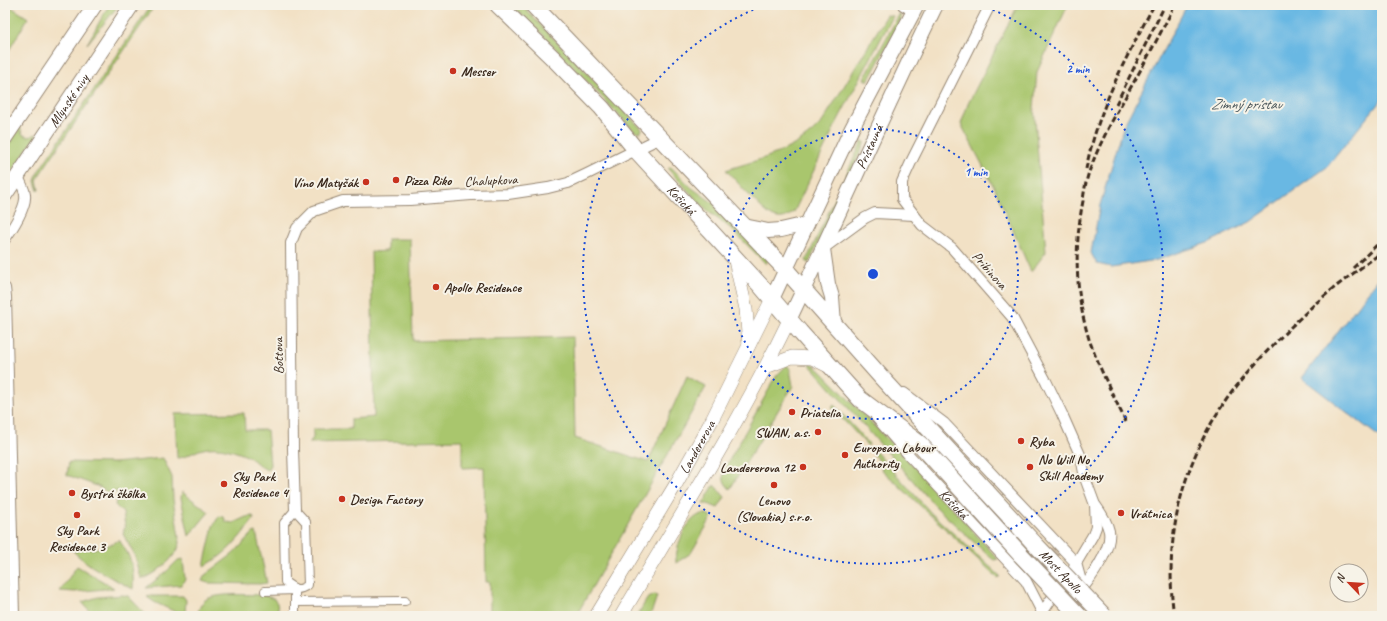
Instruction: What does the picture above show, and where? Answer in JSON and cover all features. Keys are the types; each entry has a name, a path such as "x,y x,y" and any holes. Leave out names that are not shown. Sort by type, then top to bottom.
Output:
{"main road":[{"path":"5,138 95,5"},
{"name":"Mlynské nivy","path":"5,195 132,5"},
{"name":"Košická","path":"498,5 602,108 636,150 734,256 860,399 920,444 1021,555"},
{"name":"Košická","path":"533,5 786,270 882,378 1034,543"},
{"name":"Prístavná","path":"804,290 876,135 896,87 936,5"},
{"name":"Prístavná","path":"786,270 852,128 911,7"},
{"path":"744,226 768,231 781,230 808,224"},
{"path":"823,249 828,284 832,297 834,323"},
{"name":"Landererova","path":"772,299 786,270"},
{"name":"Landererova","path":"789,320 804,290"},
{"name":"Most Apollo","path":"1034,543 1104,616"},
{"name":"Most Apollo","path":"1021,555 1070,615"}],"street":[{"name":"Pribinova","path":"990,5 902,182 902,199 922,225 952,248 1012,317 1062,414 1081,457 1085,478 1095,505 1096,528 1074,566"},
{"name":"Chalupkova","path":"314,210 343,201 410,200 514,193 548,188 568,183 660,138"},
{"path":"5,239 23,207 25,195 18,176"},
{"name":"Bottova","path":"295,510 291,243 297,228 314,210"},
{"path":"823,249 865,218 875,213 914,216"},
{"path":"734,256 745,305 749,345"},
{"path":"5,288 9,387 14,616"},
{"name":"Landererova","path":"596,616 676,484 712,420 772,299"},
{"name":"Landererova","path":"621,616 733,427 766,367 789,320"},
{"path":"766,367 792,357 812,358 833,369"},
{"name":"Košická","path":"882,378 944,423 1074,566"},
{"name":"Košická","path":"860,399 907,453 1026,581 1041,614"},
{"path":"1074,566 1083,588 1094,574 1110,538 1109,530 1103,516 1095,505"},
{"path":"265,591 301,590 308,585 306,522 295,510 284,523 285,582 295,590"},
{"path":"295,590 295,616"},
{"path":"1041,614 1052,598"},
{"path":"295,602 405,601"}],"green space":[{"path":"5,5 8,5 28,18 5,57"},
{"path":"109,5 119,5 87,44"},
{"path":"151,5 155,5 40,174 37,180 38,191 35,181 38,172"},
{"path":"511,5 521,5 642,129 641,132 638,133 634,131 542,34"},
{"path":"1018,5 1068,5 1037,72 1034,108 1046,252 1031,272 996,191 961,124 968,104"},
{"path":"900,13 901,20 868,81 864,79"},
{"path":"887,15 893,16 836,124 794,212 787,217 774,217 763,209 726,170 778,153 802,140 813,132 823,121"},
{"path":"20,127 22,134 25,136 30,137 35,134 37,135 5,182 5,150"},
{"path":"862,141 865,142 809,263 806,261"},
{"path":"671,167 692,188 712,202 768,260 766,264 729,227 706,210 668,169"},
{"path":"387,239 410,239 413,341 573,337 575,438 648,462 687,376 706,387 576,616 490,616 490,582 486,582 484,467 462,468 462,440 309,443 313,438 313,429 351,429 351,419 374,417 371,252 387,251"},
{"path":"809,364 814,365 822,372 929,482 998,559 994,560 990,557 937,508"},
{"path":"787,365 790,369 793,386 730,489 724,479 725,468 777,375"},
{"path":"834,405 869,444 868,446 832,408"},
{"path":"244,413 245,430 267,430 270,465 267,470 249,457 220,448 203,449 184,457 177,458 175,414"},
{"path":"876,452 931,513 1000,576 998,578 881,469 883,465 873,454"},
{"path":"163,458 172,477 173,499 180,543 177,551 169,561 156,572 146,578 141,578 135,556 123,534 125,525 123,513 115,505 119,491 109,493 97,486 67,475 69,462 114,463"},
{"path":"714,485 725,497 718,508 708,504 703,504"},
{"path":"182,492 209,512 189,536 181,498"},
{"path":"702,514 707,514 712,517 691,553 676,563 677,550 686,527 691,521"},
{"path":"219,516 224,517 226,522 233,523 246,517 253,516 254,519 226,551 212,562 204,566 213,526"},
{"path":"256,532 267,583 208,583 202,581 205,575 233,554 253,533"},
{"path":"119,540 127,552 131,563 133,589 94,568 73,551 108,546"},
{"path":"183,559 185,579 181,585 146,588 178,560"},
{"path":"5,563 9,567 10,616 5,616"},
{"path":"77,566 114,588 75,592 60,591"},
{"path":"264,595 274,599 277,603 279,616 197,616 201,604 209,598 215,596"},
{"path":"654,595 657,596 649,616 637,616 647,599"},
{"path":"128,596 147,616 94,616 82,602 98,597"},
{"path":"183,596 186,600 185,613 182,615 154,602 147,597"}],"water":[{"name":"Zimný prístav","path":"1187,5 1382,5 1382,99 1327,167 1250,222 1210,242 1157,260 1111,267 1097,264 1091,253 1100,205 1124,125"},
{"path":"1382,274 1382,439 1302,378"}],"tunnel":[{"path":"1032,575 1060,547"}],"railway":[{"path":"1086,169 1091,147 1105,104 1123,64 1154,5"},
{"path":"1116,104 1165,5"},
{"path":"1126,422 1097,360 1084,322 1077,270 1080,218 1087,179 1099,148 1175,5"},
{"path":"1353,268 1382,240"},
{"path":"1174,616 1171,586 1172,557 1180,499 1189,471 1201,443 1215,417 1241,381 1293,324 1331,290 1382,252"}],"place":[{"name":"Messer","path":"453,71"},
{"name":"Pizza Riko","path":"396,180"},
{"name":"Víno Matyšák","path":"366,182"},
{"name":"Apollo Residence","path":"436,287"},
{"name":"Priatelia","path":"792,412"},
{"name":"SWAN, a.s.","path":"818,432"},
{"name":"Ryba","path":"1021,441"},
{"name":"European Labour Authority","path":"845,455"},
{"name":"Landererova 12","path":"803,467"},
{"name":"No Will No Skill Academy","path":"1030,467"},
{"name":"Sky Park Residence 4","path":"224,484"},
{"name":"Lenovo (Slovakia) s.r.o.","path":"774,485"},
{"name":"Bystrá škôlka","path":"72,493"},
{"name":"Design Factory","path":"342,499"},
{"name":"Vrátnica","path":"1121,513"},
{"name":"Sky Park Residence 3","path":"77,515"}]}
